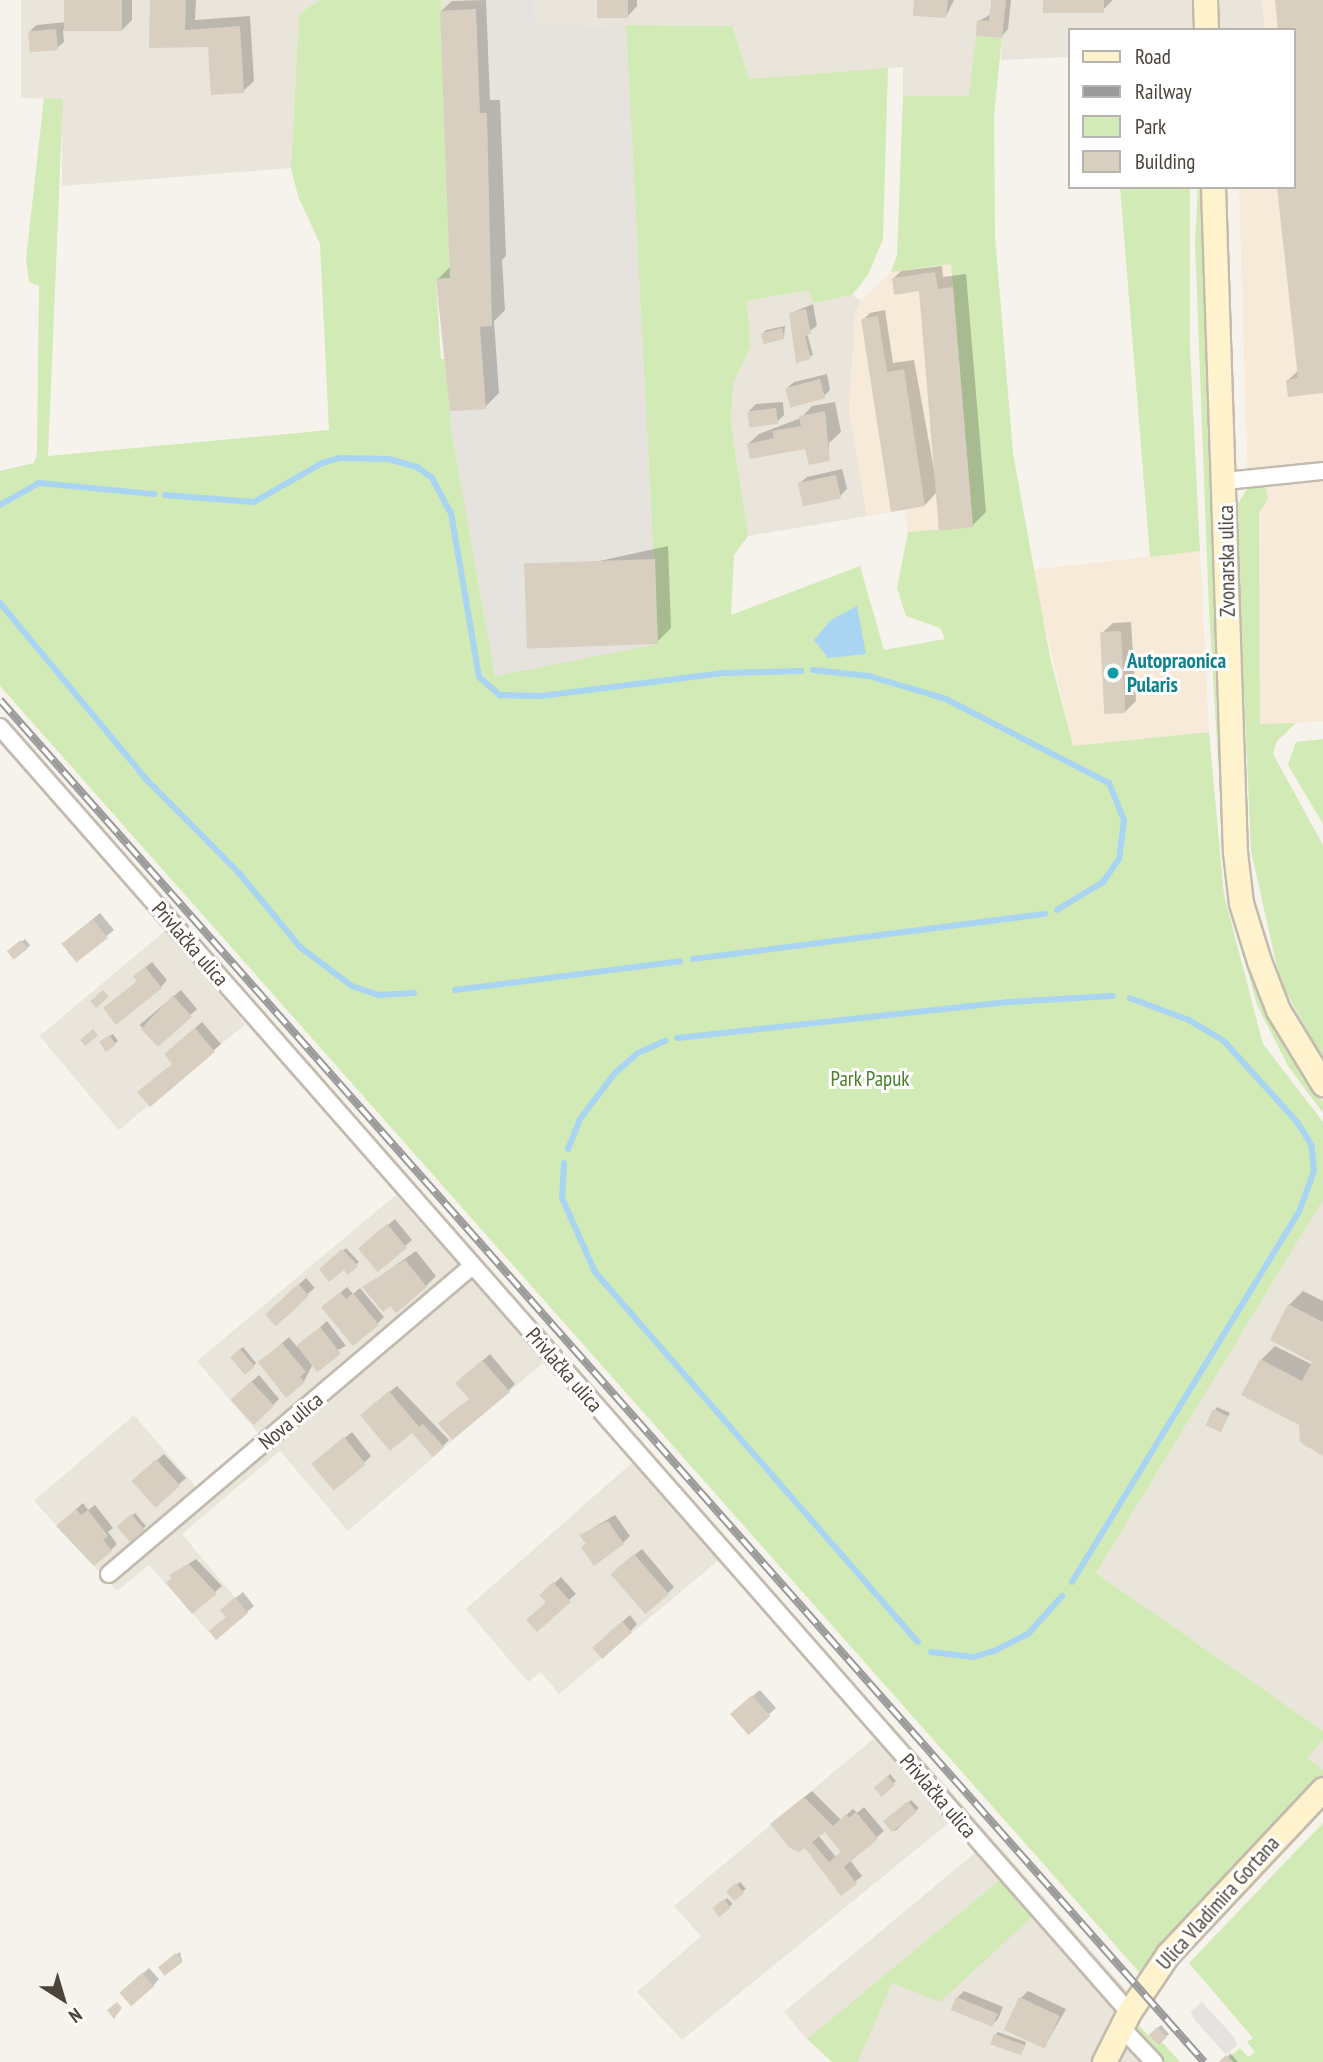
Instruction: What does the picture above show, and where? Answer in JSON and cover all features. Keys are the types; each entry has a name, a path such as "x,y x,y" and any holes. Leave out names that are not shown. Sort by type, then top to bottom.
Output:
{"main road":[{"path":"1205,0 1206,28"},
{"name":"Zvonarska ulica","path":"1213,189 1226,481 1233,800 1241,903 1279,1010 1323,1084"},
{"name":"Ulica Vladimira Gortana","path":"1104,2062 1124,2019 1168,1954 1323,1789"}],"street":[{"path":"1226,481 1323,471"},
{"name":"Privlačka ulica","path":"0,727 472,1266 1124,2019 1154,2062"},
{"name":"Nova ulica","path":"109,1574 472,1266"}],"shaded area":[{"path":"21,0 320,0 299,15 291,168 62,186 62,99 21,98"},
{"path":"441,0 485,0 485,8 440,11"},
{"path":"485,0 534,0 535,24 626,25 658,644 495,676 451,428 436,279 450,278 440,11 485,8"},
{"path":"534,0 1262,0 1265,28 1068,28 1068,57 1001,60 1002,38 976,36 970,97 903,96 903,67 748,79 732,26 535,24"},
{"path":"1262,0 1323,0 1323,721 1260,725 1259,512 1268,499 1265,483 1248,487 1239,189 1295,189 1295,28 1265,28"},
{"path":"951,264 973,527 908,532 905,510 867,516 849,411 855,315 861,301 891,272"},
{"path":"809,290 814,303 852,295 861,301 855,315 849,411 867,516 748,536 731,423 733,383 751,347 747,301"},
{"path":"1200,551 1209,732 1073,747 1032,570"},
{"path":"166,930 245,1024 119,1130 40,1036"},
{"path":"396,1195 545,1361 348,1531 280,1451 182,1534 248,1613 216,1640 149,1565 117,1591 34,1501 134,1415 203,1495 266,1442 197,1361"},
{"path":"1323,1200 1323,1731 1096,1573"},
{"path":"634,1461 720,1559 559,1694 541,1672 528,1682 466,1609"},
{"path":"891,1724 1142,2008 1132,2027 1164,2062 858,2062 892,1982 1033,1916 1001,1879 807,2039 784,2012 977,1851 950,1822 682,2040 637,1992 701,1936 674,1906"},
{"path":"1323,1740 1323,1770 1307,1758"},
{"path":"1202,2002 1235,2038 1237,2045 1226,2055 1193,2018 1191,2011"}],"green space":[{"name":"Park Papuk","path":"320,0 441,0 450,278 436,280 441,359 446,359 451,428 495,676 658,644 626,25 732,26 749,79 888,68 883,239 868,275 852,295 813,303 809,290 747,301 751,347 733,383 731,423 748,536 734,555 731,615 860,566 884,650 945,639 940,628 906,616 897,588 908,532 973,527 951,264 891,272 897,255 903,96 969,96 976,36 1002,38 994,115 995,236 1013,453 1050,657 1073,746 1209,732 1224,895 1263,1044 1323,1122 1323,1200 1096,1573 1323,1731 1323,1740 1307,1758 1323,1770 1323,1779 1140,1973 0,686 0,471 34,463 37,453 39,286 29,282 26,259 44,98 63,99 48,456 329,430 320,244 298,196 291,168 299,14"},
{"path":"1120,189 1190,189 1190,348 1200,551 1150,557"},
{"path":"1198,189 1203,189 1228,846 1308,1080 1323,1102 1323,1113 1288,1066 1257,1005 1226,890 1209,611 1195,242"},
{"path":"1265,483 1268,499 1259,513 1260,724 1296,723 1277,741 1273,754 1323,845 1323,1061 1280,980 1251,851 1236,507 1248,487"},
{"path":"1323,739 1323,824 1288,765 1296,742"},
{"path":"1323,1823 1323,2062 1233,2062 1229,2057 1240,2048 1248,2057 1255,2052 1247,2042 1253,2038 1189,1963"},
{"path":"1001,1879 1033,1916 940,2002 892,1983 858,2062 832,2062 807,2039"},
{"path":"1135,2021 1158,2046 1162,2042 1180,2062 1164,2062 1132,2027"}],"water":[{"path":"857,606 866,654 828,658 814,640 831,620"}],"building":[{"path":"64,0 122,0 122,31 64,31"},
{"path":"150,0 186,0 185,30 240,26 244,93 211,95 208,47 149,48"},
{"path":"597,0 628,0 628,18 597,18"},
{"path":"914,0 948,0 946,18 913,16"},
{"path":"991,0 1006,0 1002,38 976,36 977,20 989,21"},
{"path":"1043,0 1104,0 1104,13 1043,13"},
{"path":"1275,0 1323,0 1323,393 1288,397 1286,380 1298,378 1277,189 1295,189 1295,28 1278,28"},
{"path":"476,9 480,113 487,113 492,326 480,327 486,409 450,411 436,279 450,278 440,11"},
{"path":"56,29 58,50 30,52 28,31"},
{"path":"935,272 938,289 953,287 973,527 939,531 919,291 894,295 892,278"},
{"path":"806,309 811,334 805,336 811,359 796,363 789,313"},
{"path":"878,316 887,372 904,369 925,506 891,512 861,319"},
{"path":"782,328 785,339 764,344 761,334"},
{"path":"820,379 825,398 790,408 785,388"},
{"path":"776,408 778,424 749,427 747,412"},
{"path":"825,411 830,461 809,465 805,449 750,459 747,444 774,438 772,431 801,426 799,416"},
{"path":"836,475 841,498 803,507 798,483"},
{"path":"655,559 658,644 527,649 524,564"},
{"name":"Autopraonica Pularis","path":"1121,631 1125,713 1104,714 1100,632"},
{"path":"93,919 108,938 76,963 61,944"},
{"path":"21,940 28,949 14,960 7,951"},
{"path":"145,967 162,988 116,1025 103,1008 137,981 133,976"},
{"path":"103,990 109,997 96,1008 90,1001"},
{"path":"173,995 192,1017 158,1047 141,1029"},
{"path":"195,1028 215,1052 150,1107 137,1092 172,1064 164,1054"},
{"path":"93,1029 98,1035 85,1046 80,1040"},
{"path":"109,1035 116,1045 106,1052 99,1042"},
{"path":"387,1224 407,1248 378,1272 358,1248"},
{"path":"342,1249 358,1266 348,1275 344,1270 329,1282 319,1269"},
{"path":"405,1260 427,1287 396,1313 390,1306 383,1312 362,1287"},
{"path":"298,1284 309,1296 276,1326 265,1315"},
{"path":"340,1292 346,1299 353,1293 379,1325 353,1346 321,1307"},
{"path":"1288,1304 1323,1322 1323,1456 1300,1442 1299,1425 1241,1395 1260,1359 1302,1381 1312,1362 1270,1340"},
{"path":"320,1327 341,1354 317,1372 296,1345"},
{"path":"282,1343 306,1372 300,1377 305,1382 286,1398 258,1362"},
{"path":"240,1349 255,1367 245,1375 230,1357"},
{"path":"482,1360 510,1392 452,1440 438,1423 469,1399 455,1383"},
{"path":"251,1381 274,1406 254,1425 231,1400"},
{"path":"389,1391 419,1427 423,1424 444,1447 433,1457 412,1433 390,1451 360,1415"},
{"path":"1213,1409 1228,1416 1221,1432 1205,1425"},
{"path":"344,1437 366,1464 333,1491 311,1463"},
{"path":"156,1459 180,1486 156,1508 131,1481"},
{"path":"76,1509 81,1515 88,1510 108,1536 103,1540 112,1551 94,1566 56,1526"},
{"path":"131,1514 145,1530 130,1542 117,1526"},
{"path":"608,1521 624,1544 594,1566 581,1547 586,1544 579,1535"},
{"path":"634,1554 669,1594 645,1614 611,1574"},
{"path":"189,1564 217,1594 192,1614 166,1583 172,1578 169,1575"},
{"path":"553,1582 571,1602 537,1632 526,1620 546,1602 539,1595"},
{"path":"235,1597 248,1613 216,1640 209,1631 226,1617 220,1610"},
{"path":"622,1621 632,1632 602,1659 592,1648"},
{"path":"752,1695 770,1716 748,1735 730,1714"},
{"path":"887,1776 895,1785 882,1797 874,1788"},
{"path":"804,1797 833,1826 846,1814 849,1818 856,1812 878,1839 844,1867 857,1884 841,1896 805,1848 799,1852 790,1848 770,1824","holes":["825,1832 841,1852 829,1862 812,1842"]},
{"path":"908,1801 917,1812 892,1832 883,1821"},
{"path":"736,1883 744,1893 734,1901 726,1891"},
{"path":"724,1899 731,1908 719,1917 712,1908"},
{"path":"176,1953 183,1962 165,1976 158,1967"},
{"path":"142,1973 154,1987 131,2006 119,1993"},
{"path":"956,1997 998,2014 992,2027 951,2010"},
{"path":"1019,1997 1060,2016 1045,2049 1004,2030"},
{"path":"117,2002 122,2008 114,2019 107,2010"},
{"path":"1157,2027 1167,2037 1158,2045 1149,2035"},
{"path":"994,2034 1025,2045 1021,2056 990,2044"},
{"path":"1226,2055 1233,2062 1219,2062"}],"waterway":[{"path":"165,495 254,502 322,463 340,458 389,459 417,467 432,478 451,513 479,677 500,695 541,696 722,673 801,671"},
{"path":"0,505 39,483 154,494"},
{"path":"0,603 147,780 240,874 300,947 352,986 378,995 414,993"},
{"path":"813,670 869,676 946,699 1109,783 1124,820 1119,859 1103,882 1057,910"},
{"path":"693,959 1045,914"},
{"path":"455,990 680,961"},
{"path":"677,1038 1008,1002 1113,996"},
{"path":"1072,1582 1299,1212 1314,1171 1311,1144 1298,1123 1224,1041 1189,1020 1130,998"},
{"path":"568,1149 580,1119 615,1073 638,1053 665,1041"},
{"path":"564,1163 562,1198 595,1272 918,1642"},
{"path":"931,1652 974,1657 994,1651 1028,1634 1062,1596"}],"railway":[{"path":"0,700 1204,2062"}],"place":[{"name":"Autopraonica Pularis","path":"1113,673"}]}
